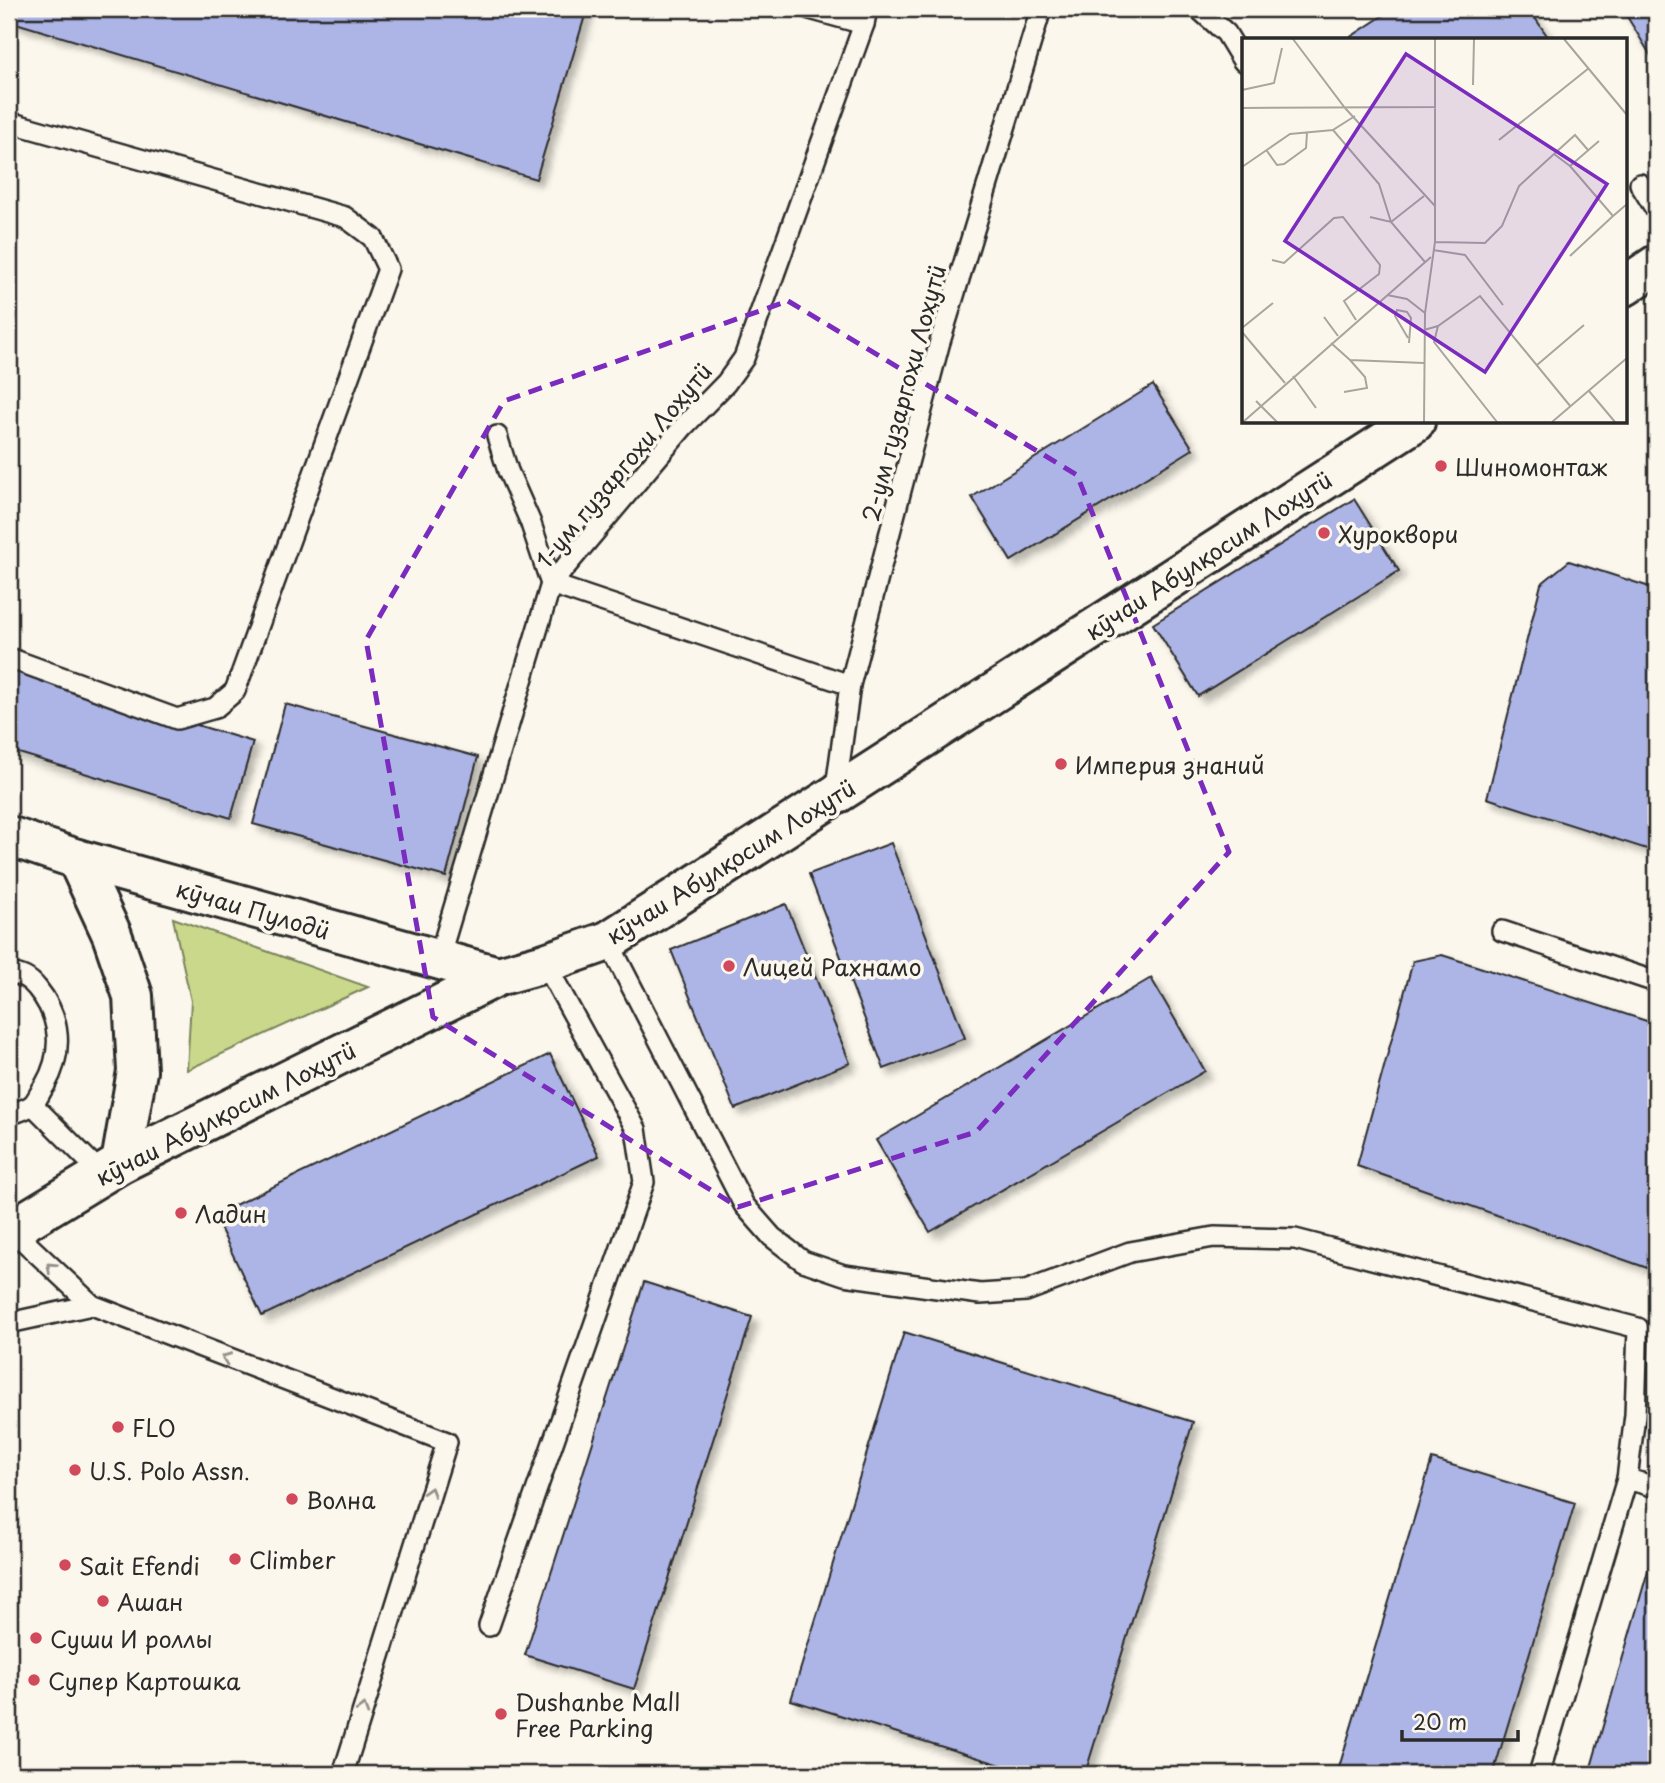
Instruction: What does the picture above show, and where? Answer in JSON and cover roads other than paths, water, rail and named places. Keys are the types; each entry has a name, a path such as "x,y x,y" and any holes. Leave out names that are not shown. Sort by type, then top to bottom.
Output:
{"street":[{"path":"1626,285 1656,265"},
{"name":"кӯчаи Абулқосим Лоҳутӣ","path":"10,1230 112,1169 498,976 608,941 1412,424"},
{"name":"кӯчаи Пулодӣ","path":"9,836 77,859 498,976"},
{"path":"77,859 113,934 133,996 137,1071 112,1169"}],"lane":[{"path":"810,9 866,16"},
{"name":"2-ум гузаргоҳи Лоҳутӣ","path":"835,795 850,685 939,345 1041,9"},
{"path":"1199,9 1226,33 1242,59"},
{"name":"1-ум гузаргоҳи Лоҳутӣ","path":"438,961 551,584 684,426 726,383 744,358 866,16"},
{"path":"9,122 345,217 373,238 388,269 235,691 215,708 177,719 9,658"},
{"path":"1640,184 1656,210"},
{"path":"497,436 508,471 530,520 551,584 850,685"},
{"path":"1502,931 1656,982"},
{"path":"608,941 744,1205 772,1237 803,1261 844,1275 980,1294 1026,1291 1130,1252 1214,1237 1295,1239 1647,1330 1627,1479 1539,1774"},
{"path":"489,1626 644,1182 635,1129 545,963"},
{"path":"9,974 16,974 31,981 45,998 57,1023 58,1052 51,1074 33,1105 9,1115"},
{"path":"33,1105 112,1169"},
{"path":"10,1230 92,1305 447,1442 343,1774"},
{"path":"9,1323 92,1305"},
{"path":"1627,1479 1656,1487"}],"place":[{"name":"Шиномонтаж","path":"1441,466"},
{"name":"Хуроквори","path":"1324,533"},
{"name":"Империя знаний","path":"1061,764"},
{"name":"Лицей Рахнамо","path":"729,966"},
{"name":"Ладин","path":"181,1213"},
{"name":"FLO","path":"118,1427"},
{"name":"U.S. Polo Assn.","path":"75,1470"},
{"name":"Волна","path":"292,1499"},
{"name":"Climber","path":"235,1559"},
{"name":"Sait Efendi","path":"65,1565"},
{"name":"Ашан","path":"103,1601"},
{"name":"Суши И роллы","path":"36,1638"},
{"name":"Супер Картошка","path":"34,1680"},
{"name":"Dushanbe Mall Free Parking","path":"501,1714"}]}
